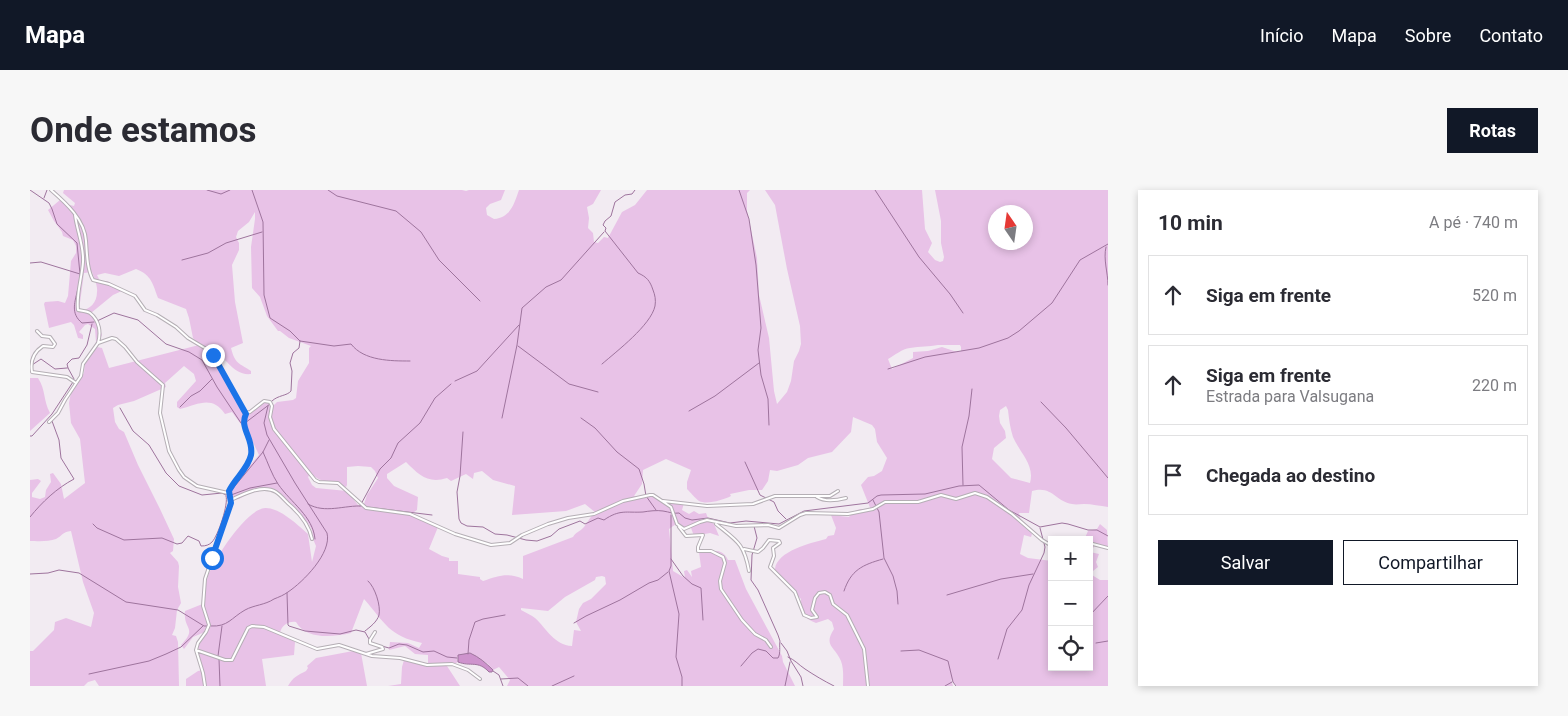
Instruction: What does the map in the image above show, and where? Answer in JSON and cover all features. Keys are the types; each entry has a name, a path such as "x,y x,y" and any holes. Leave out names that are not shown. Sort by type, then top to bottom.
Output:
{"street":[{"path":"51,190 75,214 85,233 93,280 109,284 135,296 145,310 176,327 188,338 208,350 246,414"},
{"path":"49,422 58,413 81,376 83,364 98,344 100,330 89,312 81,312 78,308 84,261 75,214"},
{"path":"34,373 31,366 35,351 43,346 52,347 55,344 50,337 42,336 37,331"},
{"path":"98,344 112,338 116,339 137,362 163,385 160,413 170,451 184,477 197,486 228,493"},
{"path":"30,376 34,373 67,377 76,383"},
{"path":"228,493 247,466 251,455 251,445 243,422 246,414 264,401 270,402 272,406 270,417 274,429 318,482 338,483 364,508 410,514 455,534 482,543 499,545 510,543 548,524 568,518 594,514 631,498 652,495 673,509 678,526 686,536 702,534 698,551 711,551 723,557 725,563 720,581 721,589 742,620 756,634 767,641 771,647"},
{"path":"231,500 249,492 275,491 306,522 312,539"},
{"path":"660,501 721,506 754,504 775,496 830,496 838,491"},
{"path":"205,686 196,650 209,625 204,606 206,572 214,554 231,500 228,493"},
{"path":"678,526 686,529 703,521 741,527 768,525 779,528 803,514 848,514 873,509 887,502 918,502 941,496 956,499 975,493 989,499 1012,514 1048,544"},
{"path":"817,497 827,500 846,498"},
{"path":"714,522 737,540 744,549 749,571"},
{"path":"744,549 758,552 769,540 780,542 773,548 774,555 770,567 795,592 802,612 806,617 817,618 812,610 815,598 819,593 825,592 830,595 833,604 847,615 864,649 868,686"},
{"path":"1093,544 1108,548"},
{"path":"196,650 225,660 232,660 248,628 256,626 274,631 314,648 339,645 381,658 400,658 427,665 452,664 468,670 480,678"},
{"path":"366,654 383,650 382,646 370,642 375,632"}],"shaded area":[{"path":"64,190 505,190 501,200 490,204 486,208 487,215 494,219 508,213 519,190 601,190 593,204 587,207 588,228 593,233 594,242 598,243 604,237 608,238 622,212 635,205 647,190 750,190 747,193 747,211 757,258 759,295 769,338 777,404 787,392 791,381 794,361 801,344 800,326 775,205 765,190 922,190 925,229 932,243 928,252 935,260 940,262 943,261 944,257 941,243 941,221 935,190 1108,190 1108,507 1072,504 1061,500 1049,492 1039,490 1032,491 1029,513 1019,513 1021,521 1032,534 1031,537 1024,535 1020,554 1028,558 1048,560 1048,671 1093,671 1093,576 1100,580 1108,580 1108,686 957,686 951,679 953,686 843,686 842,664 830,643 834,629 832,622 828,619 816,623 805,617 801,608 801,599 773,570 782,557 788,553 834,535 836,528 831,515 849,517 858,509 871,510 861,485 868,477 882,471 887,458 877,442 875,429 872,425 853,417 851,432 832,452 808,458 798,465 777,471 770,470 768,481 762,490 749,490 730,494 731,496 719,500 702,502 697,500 687,489 691,470 666,459 643,470 642,484 634,496 654,495 664,501 680,501 684,503 682,510 689,514 694,511 699,514 706,513 709,521 714,524 719,536 710,533 694,536 691,528 685,529 676,524 669,529 673,571 685,578 684,571 687,570 692,577 691,571 701,567 699,552 718,551 725,555 728,560 735,560 746,589 782,656 795,686 507,686 510,680 499,667 493,670 488,664 470,653 457,657 458,662 447,666 460,686 388,686 401,684 404,660 428,667 428,655 415,654 405,646 389,650 390,642 408,643 419,648 422,643 402,637 388,627 364,599 351,633 336,636 320,636 306,632 296,622 286,624 280,633 295,642 294,655 262,659 266,686 186,686 186,679 203,670 197,655 199,651 197,646 205,632 193,637 184,649 181,645 189,635 185,611 205,603 205,586 211,568 232,535 241,525 259,510 271,509 288,518 308,534 312,562 316,546 308,523 278,492 263,490 233,500 228,492 229,489 259,455 251,438 232,412 225,414 215,404 205,402 180,409 177,407 177,402 196,381 194,374 184,366 165,383 166,387 113,408 115,422 119,429 124,432 174,539 173,551 170,553 179,566 178,587 181,603 177,610 175,628 172,635 176,636 178,642 179,686 99,686 95,680 88,682 84,686 30,686 30,651 33,651 54,630 55,622 66,618 91,627 94,613 83,582 71,531 53,540 30,541 30,480 38,479 41,481 32,493 32,497 40,499 45,497 46,490 51,482 50,474 53,473 61,484 64,499 85,483 80,439 71,423 69,403 71,392 84,373 85,362 96,342 95,329 88,324 85,325 79,332 83,335 83,339 78,338 74,325 71,322 49,328 44,304 45,302 58,301 65,303 68,296 71,261 76,253 76,246 73,240 63,236 48,210 60,200 74,206 75,203 63,193","holes":["255,212 251,247 252,288 260,297 267,316 278,331 289,338 311,346 309,348 309,363 298,381 296,398 277,402 274,405 263,402 248,413 210,349 216,352 234,369 244,374 251,374 251,371 236,360 231,348 243,343 235,302 232,265 239,250 239,243 236,237 238,231 249,222","136,269 149,277 158,298 186,309 193,338 199,345 109,368 102,348 97,347 102,335 91,313 113,295 124,290 107,281 100,281 97,275 105,273 119,276","92,272 97,287 97,296 89,308 79,310 84,273","960,345 961,351 957,352 942,347 928,351 913,352 913,358 892,369 888,359 910,348","1006,406 1008,410 1013,437 1029,465 1030,483 1011,478 992,459 994,448 1006,438 1005,431 1000,423 1000,410","406,462 424,477 434,480 447,478 451,481 466,474 473,479 474,473 482,471 493,480 515,486 512,515 566,511 585,504 596,513 573,537 523,556 523,579 508,575 483,581 480,577 458,574 458,561 449,561 449,558 429,549 438,527 411,514 417,510 418,497 394,486 387,478 387,474","347,467 371,467 378,478 367,495 363,507 358,505 347,491 316,488 308,477 311,473 322,481 346,487","596,577 605,577 606,584 591,599 583,603 579,609 576,622 581,631 574,630 572,646 560,643 535,618 521,610 521,608 548,611 565,597 595,580"]},
{"path":"30,378 38,378 41,382 50,413 30,431"},
{"path":"1100,524 1107,530 1108,548 1096,544 1093,548 1093,536 1086,536 1088,531 1097,529"},
{"path":"1093,553 1099,554 1096,562 1098,567 1093,571"},
{"path":"353,651 361,653 367,686 288,686 294,678 306,671 307,666 316,658"},
{"path":"470,653 485,663 493,670 492,672 478,665 458,662 458,655"}],"waterway":[{"path":"30,190 49,203 57,224 77,243 79,284"},
{"path":"44,198 47,190"},
{"path":"207,190 221,194 230,190"},
{"path":"252,190 263,222 264,295 270,318 290,331 300,341 334,346 351,344 356,350 370,357 410,361"},
{"path":"328,190 337,196 396,211 421,232 439,260 480,301"},
{"path":"602,364 640,329 655,306 655,296 649,282 638,273 605,231 606,228 603,225 611,216 615,202 625,195 632,194 635,190"},
{"path":"739,190 749,219 756,265 761,328 758,350 761,375 768,399 769,425"},
{"path":"875,190 919,257 950,294 963,313"},
{"path":"182,260 208,253 226,243 262,232"},
{"path":"502,418 517,345 522,308 546,287 561,280 604,232"},
{"path":"888,369 925,357 979,348 1008,338 1052,303 1080,260 1108,244"},
{"path":"1106,247 1108,285"},
{"path":"30,263 41,262 80,274"},
{"path":"78,288 74,307 76,315 82,323 94,322"},
{"path":"97,321 114,313 138,320 166,344 189,352 202,360 241,423"},
{"path":"68,368 67,364 72,359 79,358 87,345 92,324"},
{"path":"455,381 477,371 519,325"},
{"path":"272,401 291,391 292,371 290,363 293,353 299,348 300,341"},
{"path":"518,346 569,384 598,392"},
{"path":"32,365 41,359 55,369 67,368"},
{"path":"689,411 715,396 759,363"},
{"path":"68,368 74,379"},
{"path":"180,407 212,379"},
{"path":"30,436 52,414 73,382"},
{"path":"360,506 380,469 391,458 398,443 420,423 435,398 451,384"},
{"path":"963,485 962,447 969,416 972,389"},
{"path":"1041,402 1066,428 1108,478"},
{"path":"245,423 270,404"},
{"path":"211,626 222,625 245,610 267,603 288,592 315,566 325,549 327,533 267,435 264,423 268,406"},
{"path":"120,408 133,431 149,445 166,473 179,486 202,495 222,493 226,495"},
{"path":"581,418 595,428 617,452 639,469 646,496 656,510"},
{"path":"30,517 50,496 74,479 61,458 59,440 52,421"},
{"path":"463,432 457,492 461,523 467,526 483,527 495,534 526,540 537,541 551,536 559,529 580,521 585,524 598,518 604,520 614,514 623,512 661,511 679,513 685,518 692,520 708,518 730,523 746,521 779,524 804,511 868,503 881,495 925,494 959,486 979,485 1009,510 1040,527 1062,523 1088,530 1097,530 1108,536"},
{"path":"230,492 263,452 269,440"},
{"path":"263,452 278,484 306,516 315,539"},
{"path":"745,462 760,495 774,502 778,511 786,519"},
{"path":"231,495 250,488 277,483"},
{"path":"93,524 97,528 124,540 162,538 177,544 182,543 188,536 199,541 201,546 206,546 212,542 220,527 227,500 226,496"},
{"path":"873,500 879,512 884,558 893,576 898,604"},
{"path":"308,504 328,509 363,506"},
{"path":"367,507 432,515"},
{"path":"671,515 671,566 669,571 679,614 676,657 682,677 682,686"},
{"path":"741,666 758,649 766,651 773,658 778,658 780,652 778,635 758,590 751,580 752,555 757,538 754,526"},
{"path":"998,659 1007,629 1022,610 1029,585 1044,553 1045,547 1040,528"},
{"path":"671,559 683,576 692,584 701,588 703,620"},
{"path":"844,591 850,578 858,569 883,559"},
{"path":"30,574 59,570 79,573 126,602 178,610 207,626"},
{"path":"574,623 658,580 668,572"},
{"path":"947,595 1001,579 1033,574"},
{"path":"365,631 377,620 379,615 375,592 368,581"},
{"path":"287,593 289,626 305,631 340,634 356,630 365,632 369,639"},
{"path":"1093,612 1108,596"},
{"path":"468,654 469,640 475,622 505,615"},
{"path":"89,674 149,661 166,654 181,647 203,626"},
{"path":"218,656 222,626"},
{"path":"1096,643 1108,641"},
{"path":"371,643 389,648 399,644 407,645 423,652 434,651 447,657 457,658"},
{"path":"781,643 801,677 803,686"},
{"path":"901,651 919,650 948,661 953,682 956,686"},
{"path":"788,657 834,686"},
{"path":"219,659 220,686"},
{"path":"785,686 790,662"},
{"path":"493,671 499,675 503,686"},
{"path":"552,686 574,676"},
{"path":"501,679 518,678 528,686"},
{"path":"945,686 952,682"}],"route":[{"path":"212,558 231,503 229,491 247,466 252,449 243,425 243,418 246,414 213,355"}]}
